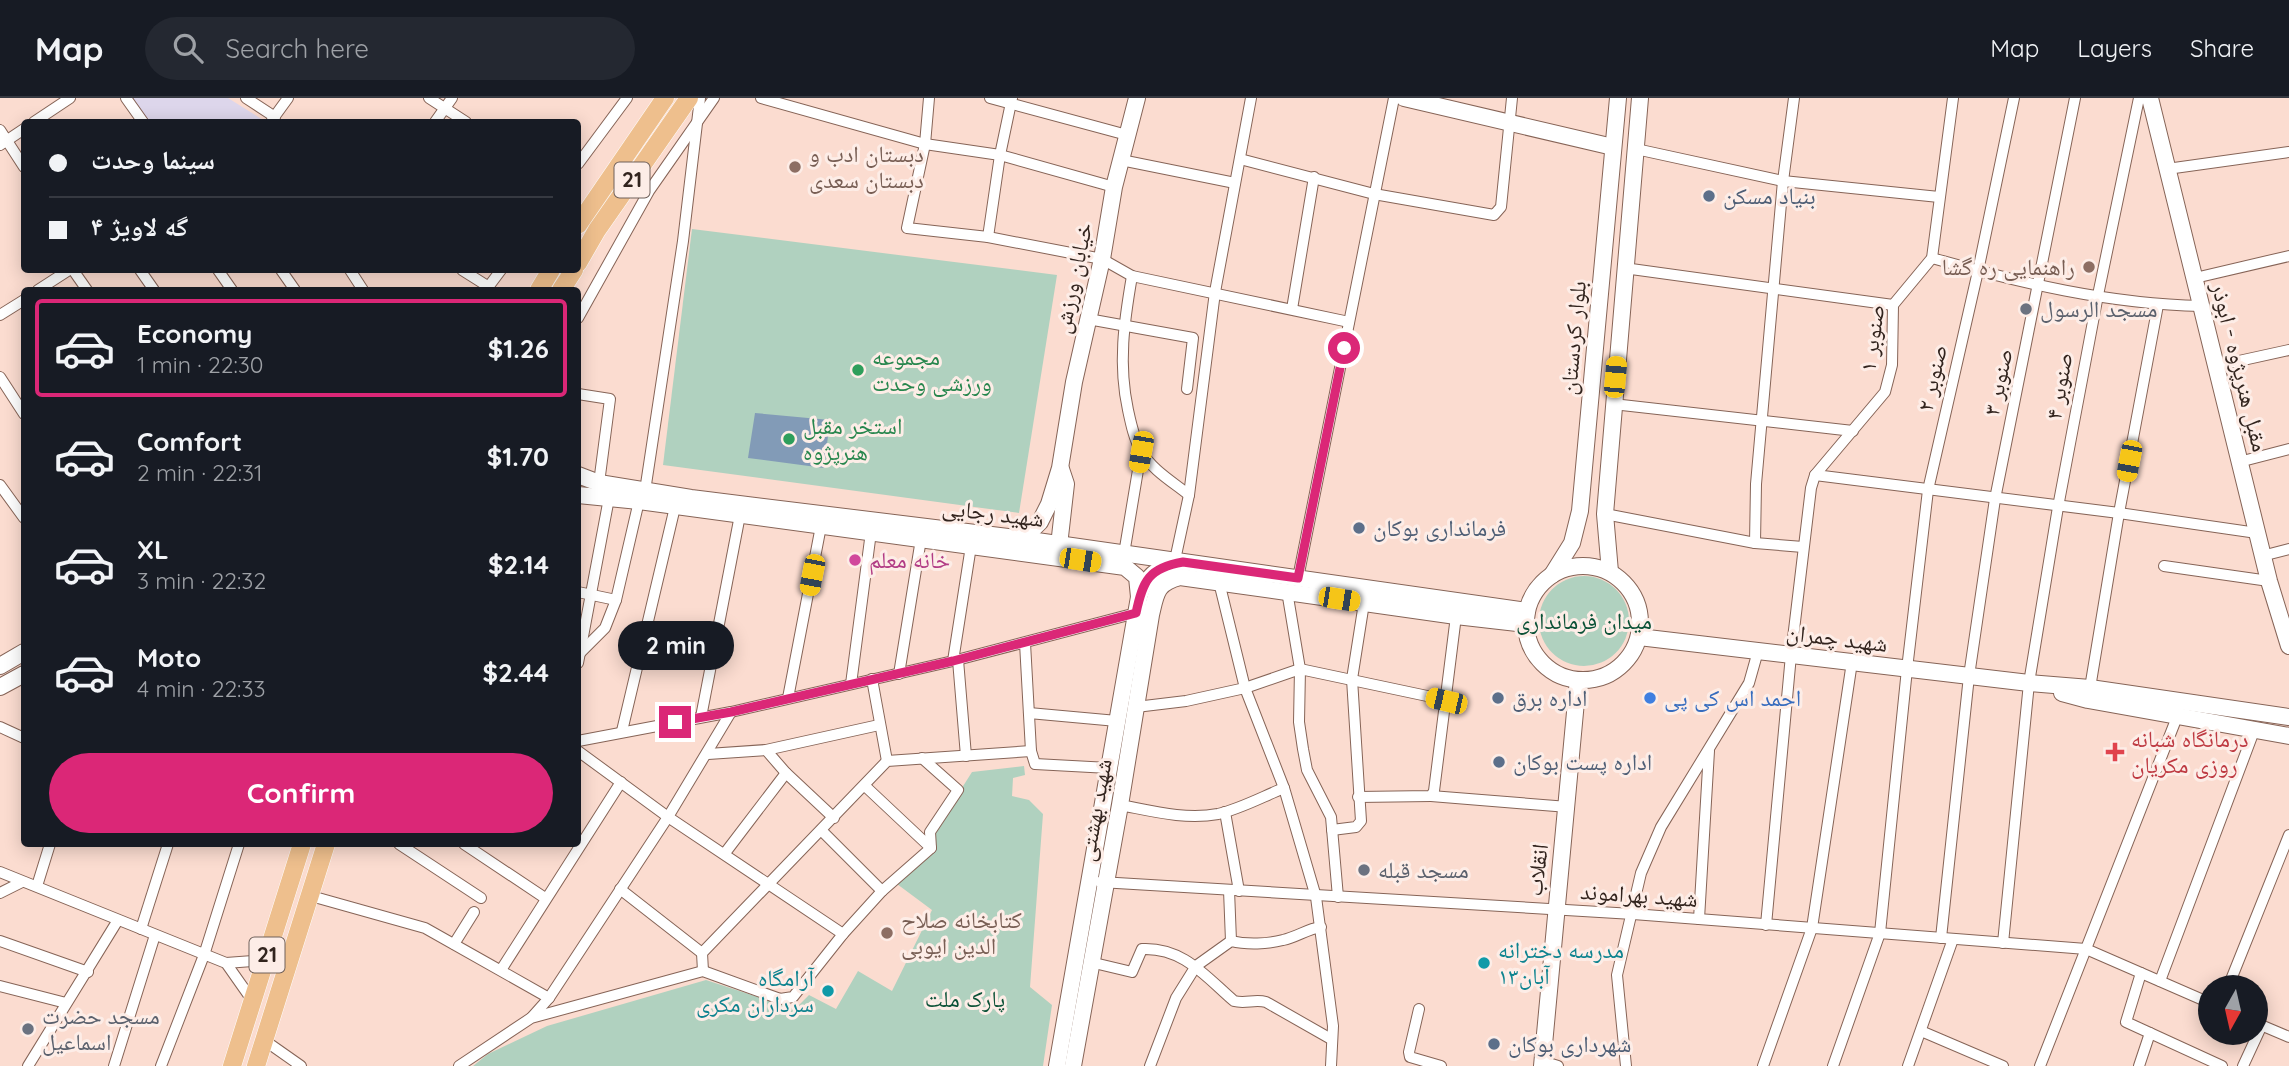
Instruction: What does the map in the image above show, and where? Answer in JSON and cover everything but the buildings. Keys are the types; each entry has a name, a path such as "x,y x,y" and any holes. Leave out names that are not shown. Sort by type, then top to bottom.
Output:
{"main road":[{"name":"21","path":"581,221 665,98"},
{"name":"21","path":"581,258 597,230 689,98"},
{"name":"خیابان ورزش","path":"1016,538 1032,530 1040,522 1049,504 1060,468 1114,187 1136,98"},
{"path":"1404,98 1613,146"},
{"name":"بلوار کردستان","path":"1552,575 1572,543 1580,511 1618,98"},
{"name":"بلوار کردستان","path":"1610,572 1605,514 1640,98"},
{"name":"مقبل هنرپژوه - ابوذر","path":"2150,98 2262,556 2289,646"},
{"name":"خیابان ورزش","path":"1059,550 1066,484 1060,468"},
{"name":"شهید رجایی","path":"581,476 675,507 971,546 1124,554 1179,567 1292,585 1527,618"},
{"name":"شهید رجایی","path":"581,495 609,498 642,496 1016,538 1125,567 1137,577 1138,605"},
{"path":"1580,511 1605,514"},
{"path":"1138,605 1143,585 1151,575 1164,565 1179,567"},
{"name":"شهید رجایی","path":"1179,567 1219,582 1292,585 1364,603 1456,617 1527,618"},
{"name":"شهید بهشتی","path":"1057,1066 1097,881 1120,805 1151,615 1158,588 1169,580 1179,567"},
{"path":"1595,567 1610,572 1625,584 1636,599 1641,618 1639,637 1633,652 1616,669 1594,679 1578,680 1552,671 1541,662 1528,638 1527,618 1532,597 1540,585 1565,569 1595,567"},
{"name":"شهید بهشتی","path":"1073,1066 1090,962 1109,768 1138,605"},
{"name":"شهید چمران","path":"1639,637 2090,688 2289,717"},
{"path":"0,666 21,654"},
{"path":"0,687 21,676"},
{"name":"انقلاب","path":"1548,1064 1555,911 1568,807 1578,680"},
{"name":"شهید چمران","path":"2029,683 2088,700 2289,736"},
{"name":"21","path":"232,1066 301,847"},
{"name":"21","path":"256,1066 325,847"}],"street":[{"path":"38,119 70,98"},
{"path":"126,98 141,119"},
{"path":"246,98 272,119"},
{"path":"274,119 288,98"},
{"path":"429,98 462,119"},
{"path":"437,119 452,98"},
{"path":"581,160 627,98"},
{"path":"581,656 606,628 616,600 642,496 682,242 700,98"},
{"path":"581,313 649,191 714,98"},
{"path":"761,98 925,144 1000,155 1114,187"},
{"path":"929,98 925,144 907,228 988,237 1102,260 1132,276 1349,322"},
{"path":"990,98 1012,101 1127,135"},
{"path":"1179,567 1215,292 1251,98"},
{"path":"1338,897 1331,817 1307,769 1299,722 1300,669 1292,585 1394,98"},
{"path":"1240,159 1374,194 1494,215 1501,207 1512,98"},
{"path":"1755,543 1756,484 1783,181 1794,98"},
{"path":"1953,98 1933,257 2039,287 2158,305 2201,306"},
{"name":"صنوبر ۲","path":"1833,1066 1880,933 1928,490 2014,98"},
{"name":"صنوبر ۳","path":"1941,938 1969,676 1995,499 2075,98"},
{"name":"صنوبر ۴","path":"2003,943 2029,683 2058,507 2139,98"},
{"path":"988,237 1000,155 1012,101"},
{"path":"0,130 3,143 21,164"},
{"path":"3,143 21,131"},
{"path":"1636,149 1783,181 1939,197"},
{"path":"2167,169 2289,152"},
{"path":"1121,160 1235,183"},
{"path":"1292,309 1314,177"},
{"path":"2194,278 2289,256"},
{"name":"صنوبر ۱","path":"1766,925 1791,655 1811,488 1815,475 1885,391 1892,365 1893,305 1933,257"},
{"path":"1624,268 1893,305"},
{"path":"43,287 66,273"},
{"path":"73,273 85,287"},
{"path":"466,273 484,287"},
{"path":"1132,276 1121,361 1123,387 1132,430 1141,452 1161,473 1189,495"},
{"path":"0,315 21,304"},
{"path":"2090,688 2158,305"},
{"path":"1088,319 1193,338 1187,389"},
{"path":"2216,366 2289,350"},
{"path":"0,377 21,409"},
{"path":"581,394 610,399 599,483"},
{"path":"1613,404 1853,431"},
{"path":"2239,462 2289,449"},
{"path":"1124,554 1141,452"},
{"path":"1815,475 2257,533"},
{"path":"0,485 21,515"},
{"path":"581,643 609,498"},
{"path":"622,731 675,507"},
{"path":"1605,514 1755,543 1803,547"},
{"path":"701,718 740,515"},
{"path":"788,698 821,526"},
{"path":"851,684 871,532"},
{"path":"899,674 921,539"},
{"path":"966,756 955,661 971,546"},
{"path":"2262,556 2289,550"},
{"path":"2164,566 2269,581"},
{"path":"1219,582 1245,688 1284,788 1316,897 1333,1026 1329,1064"},
{"path":"581,592 616,600"},
{"path":"1332,830 1360,824 1352,679 1364,603"},
{"path":"581,740 731,712 955,661 1026,643 1138,605"},
{"path":"1431,796 1435,788 1456,617"},
{"path":"1026,643 1031,751 1035,764 1109,768"},
{"path":"1626,1066 1617,975 1641,873 1661,827 1749,683 1758,651"},
{"path":"1763,1066 1812,928 1852,662"},
{"path":"1136,707 1186,701 1245,688 1300,669 1446,701"},
{"path":"872,679 887,761"},
{"path":"459,1066 531,1018 549,998 668,817 731,712"},
{"path":"1029,713 1117,721"},
{"path":"2040,1066 2177,717"},
{"path":"708,754 766,750 879,725"},
{"path":"2160,981 2254,731"},
{"path":"1,732 21,737"},
{"path":"1699,919 1709,749"},
{"path":"766,750 786,773 834,818"},
{"path":"703,971 702,953 887,761 1031,751"},
{"path":"581,753 668,817 843,934"},
{"path":"922,758 958,790 930,832 931,848"},
{"path":"725,853 786,773"},
{"path":"581,836 621,782"},
{"path":"865,786 931,848"},
{"path":"1120,805 1172,815 1215,814 1284,788"},
{"path":"1358,797 1431,796 1568,807"},
{"path":"1225,812 1234,891 1231,941"},
{"path":"822,831 882,891"},
{"path":"2233,975 2289,835"},
{"path":"37,886 49,847"},
{"path":"141,929 167,847"},
{"path":"161,1066 204,955 238,847"},
{"path":"404,847 481,898"},
{"path":"468,847 545,898"},
{"path":"500,970 573,847"},
{"path":"531,1018 703,971 780,999 793,997 843,934 882,891 931,848"},
{"path":"0,872 226,963 265,960"},
{"name":"شهید بهراموند","path":"1097,881 1316,897 1633,914 2086,949 2198,998"},
{"path":"0,894 22,882"},
{"path":"620,889 702,953"},
{"path":"311,896 425,928 549,998"},
{"path":"454,944 474,912"},
{"path":"28,1066 118,920"},
{"path":"1150,1066 1176,998 1196,966 1231,941 1241,943 1285,940 1307,929 1321,927"},
{"path":"114,1066 155,935"},
{"path":"1908,1066 1953,939"},
{"path":"0,941 88,972"},
{"path":"1090,962 1132,972 1142,949 1153,948 1182,956 1234,1001 1241,1003 1256,999 1266,1002 1331,1039"},
{"path":"226,963 252,1000"},
{"path":"2141,973 2126,1023 2222,1066"},
{"path":"0,986 66,1003"},
{"path":"1419,1009 1410,1056 1441,1066"},
{"path":"2268,1028 2289,1037"},
{"path":"1921,1031 2003,1066"},
{"path":"2139,1066 2150,1033"},
{"path":"264,1040 301,1066"},
{"path":"2243,1066 2251,1045"}],"shaded area":[{"path":"131,98 228,98 261,119 146,119"}],"green space":[{"name":"مجموعه ورزشی وحدت","path":"692,229 1057,275 1019,513 663,465"},
{"name":"میدان فرمانداری","path":"1584,576 1601,580 1616,589 1625,604 1629,621 1625,638 1616,653 1601,662 1584,666 1567,662 1552,653 1543,638 1539,621 1543,604 1552,589 1567,580"},
{"name":"پارک ملت","path":"1024,766 1025,775 1013,778 1012,796 1029,800 1043,814 1030,987 1052,1005 1043,1066 473,1066 488,1054 547,1026 706,980 795,1009 809,995 836,1009 858,971 892,991 932,910 897,884 934,851 934,832 972,772"}],"water":[{"name":"استخر مقبل هنرپژوه","path":"755,413 830,420 824,468 748,458"}],"place":[{"name":"دبستان ادب و دبستان سعدی","path":"795,167"},
{"name":"بنیاد مسکن","path":"1709,196"},
{"name":"راهنمایی ره گشا","path":"2089,267"},
{"name":"مسجد الرسول","path":"2026,309"},
{"name":"مجموعه ورزشی وحدت","path":"858,370"},
{"name":"استخر مقبل هنرپژوه","path":"789,439"},
{"name":"فرمانداری بوکان","path":"1359,528"},
{"name":"خانه معلم","path":"855,560"},
{"name":"اداره برق","path":"1498,698"},
{"name":"احمد اس کی پی","path":"1650,698"},
{"name":"درمانگاه شبانه روزی مکریان","path":"2115,752"},
{"name":"اداره پست بوکان","path":"1499,762"},
{"name":"مسجد قبله","path":"1364,870"},
{"name":"کتابخانه صلاح الدین ایوبی","path":"887,933"},
{"name":"مدرسه دخترانه ۱۳آبان","path":"1484,963"},
{"name":"آرامگاه سرداران مکری","path":"828,991"},
{"name":"مسجد حضرت اسماعیل","path":"28,1029"},
{"name":"شهرداری بوکان","path":"1494,1044"}],"route":[{"path":"675,722 899,674 1136,613 1143,585 1164,565 1183,562 1298,578 1344,348"}]}
